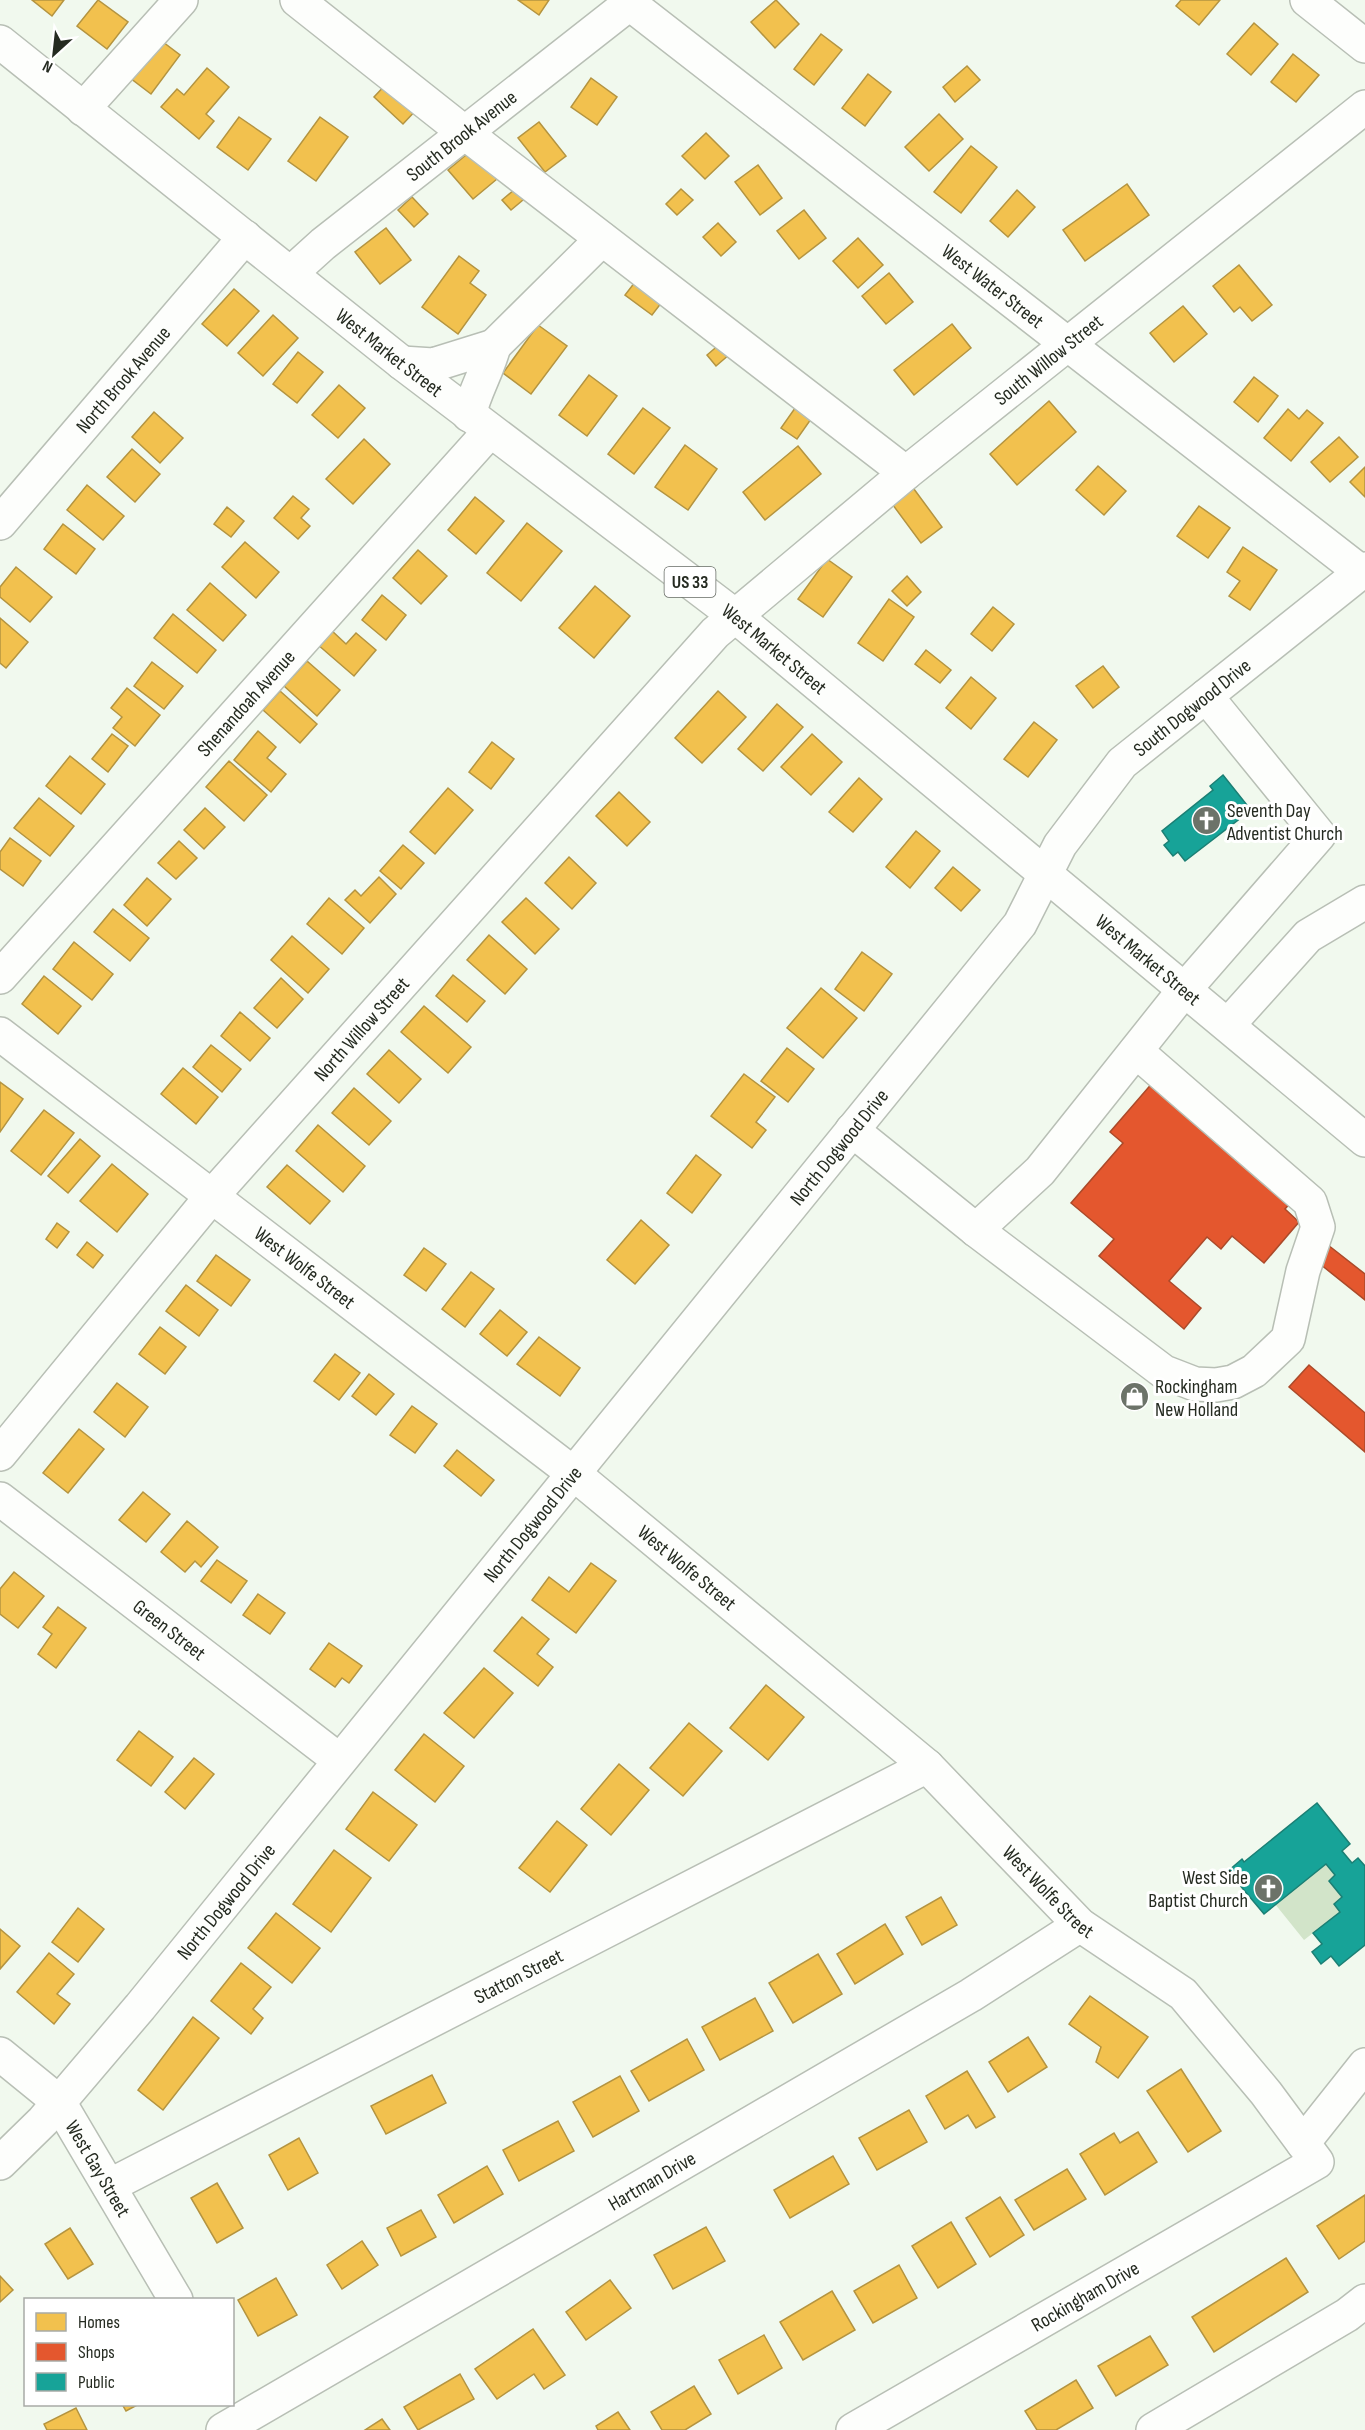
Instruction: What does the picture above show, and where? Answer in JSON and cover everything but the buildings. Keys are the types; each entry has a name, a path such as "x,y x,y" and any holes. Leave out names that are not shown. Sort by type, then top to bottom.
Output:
{"street":[{"path":"84,109 181,0"},
{"path":"297,0 465,134 906,473"},
{"path":"1306,0 1365,46"},
{"name":"South Brook Avenue","path":"291,273 630,1"},
{"name":"West Water Street","path":"630,1 1363,570"},
{"name":"West Market Street","path":"0,42 402,363 734,615 1046,872 1365,1140"},
{"name":"South Willow Street","path":"734,615 906,473 1365,107"},
{"name":"North Brook Avenue","path":"0,523 244,237"},
{"path":"402,363 432,364 494,346 602,239"},
{"path":"480,423 474,395 489,365 494,346"},
{"name":"Shenandoah Avenue","path":"0,977 480,423"},
{"name":"South Dogwood Drive","path":"1046,872 1060,845 1122,763 1363,570"},
{"name":"North Willow Street","path":"0,1454 212,1196 734,615"},
{"path":"976,1230 1040,1171 1185,989 1320,836 1206,696"},
{"name":"North Dogwood Drive","path":"0,2163 59,2102 148,1998 1020,924 1046,872"},
{"path":"1228,1024 1308,936 1365,902"},
{"name":"West Wolfe Street","path":"0,1034 573,1473 927,1766 1080,1925 1183,1994 1266,2092 1310,2153"},
{"path":"852,1130 976,1230 1128,1347 1167,1374 1183,1381 1216,1385 1237,1380 1264,1362 1288,1339 1303,1271 1318,1227 1310,1202 1136,1051"},
{"name":"Green Street","path":"0,1499 339,1760"},
{"name":"Statton Street","path":"109,2186 927,1766"},
{"name":"Hartman Drive","path":"239,2418 971,1995 1080,1925"},
{"name":"West Gay Street","path":"0,2054 59,2102 175,2298"},
{"path":"1310,2153 1365,2065"},
{"name":"Rockingham Drive","path":"853,2430 1310,2153"},
{"path":"1153,2430 1347,2315 1365,2301"}],"green space":[{"path":"1326,1864 1335,1875 1329,1881 1342,1897 1340,1912 1304,1940 1275,1904"}],"place":[{"name":"Seventh Day Adventist Church","path":"1206,821"},
{"name":"Rockingham New Holland","path":"1134,1397"},
{"name":"West Side Baptist Church","path":"1269,1889"}]}
